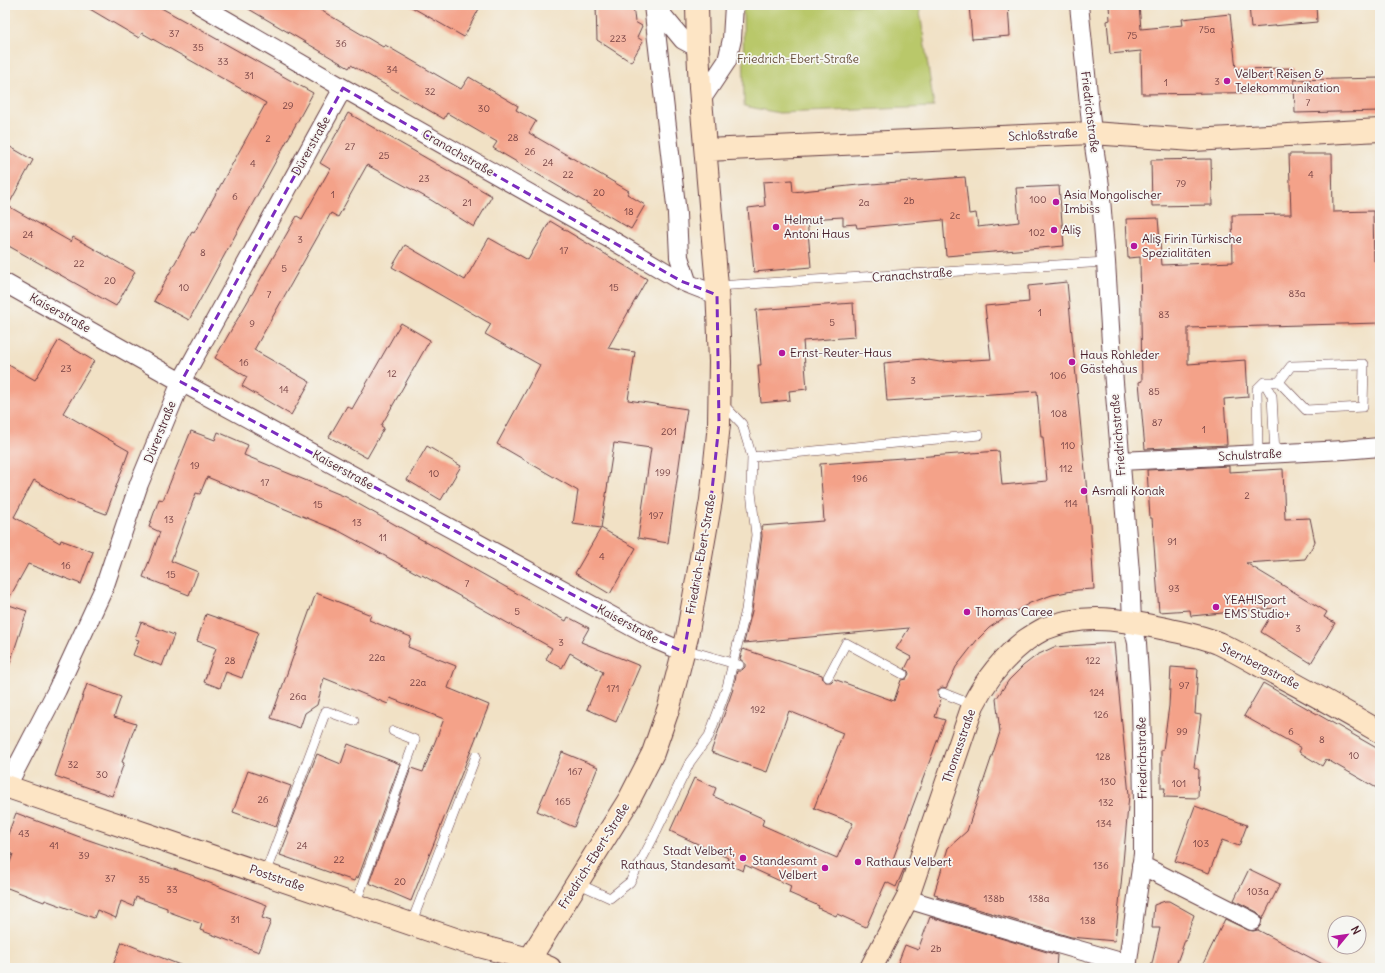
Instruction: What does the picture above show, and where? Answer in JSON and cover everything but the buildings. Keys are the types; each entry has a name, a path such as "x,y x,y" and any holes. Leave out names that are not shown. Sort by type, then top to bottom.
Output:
{"main road":[{"name":"Friedrich-Ebert-Straße","path":"527,963 630,798 652,753 669,707 684,650 711,500 719,424 720,362 717,291 701,100 697,5"},
{"name":"Schloßstraße","path":"706,150 1092,133 1193,140 1380,130"},
{"name":"Thomasstraße","path":"872,968 907,899 973,705 982,687 1002,662 1014,650 1042,630 1060,623 1089,618 1105,618 1132,622"},
{"name":"Sternbergstraße","path":"1132,622 1185,633 1218,643 1309,691 1380,732"},
{"name":"Poststraße","path":"5,787 527,963 550,968"}],"street":[{"name":"Cranachstraße","path":"200,5 688,284 717,291"},
{"path":"654,5 683,40 698,48"},
{"path":"654,5 677,214 679,257 688,284"},
{"path":"701,100 727,61 732,39 734,5"},
{"name":"Friedrichstraße","path":"907,899 1127,966 1143,854 1141,704 1137,643 1132,622 1130,572 1112,359 1099,177 1092,133 1079,5"},
{"name":"Dürerstraße","path":"5,787 57,690 104,588 139,484 181,382 343,88"},
{"name":"Kaiserstraße","path":"5,283 181,382 656,640 684,650"},
{"name":"Schulstraße","path":"1121,461 1380,447"},
{"path":"1141,865 1252,921"}],"lane":[{"name":"Cranachstraße","path":"717,291 1106,262"},
{"path":"1267,454 1257,389 1264,382 1279,382 1306,410 1363,407 1364,364 1291,366 1279,382"},
{"path":"1264,382 1272,396 1267,454"},
{"path":"577,883 610,898 630,882 690,762 709,736 736,664 746,610 756,535 751,492 752,457 742,424 719,400"},
{"path":"752,457 979,435"},
{"path":"828,677 846,643 903,674"},
{"path":"684,650 736,664"},
{"path":"943,693 973,705"},
{"path":"265,874 326,711 354,721"},
{"path":"356,905 415,740 393,731"},
{"path":"411,924 476,756"}],"highlighted area":[{"path":"343,88 681,281 717,295 719,424 711,500 684,652 656,640 181,382"}],"green space":[{"name":"Friedrich-Ebert-Straße","path":"743,5 919,5 934,107 779,113 744,106"}],"place":[{"name":"Velbert Reisen & Telekommunikation","path":"1227,81"},
{"name":"Asia Mongolischer Imbiss","path":"1056,202"},
{"name":"Helmut Antoni Haus","path":"776,227"},
{"name":"Aliş","path":"1054,230"},
{"name":"Aliş Firin Türkische Spezialitäten","path":"1134,246"},
{"name":"Ernst-Reuter-Haus","path":"782,353"},
{"name":"Haus Rohleder Gästehaus","path":"1072,362"},
{"name":"Asmali Konak","path":"1084,491"},
{"name":"YEAH!Sport EMS Studio+","path":"1216,607"},
{"name":"Thomas Caree","path":"967,612"},
{"name":"Stadt Velbert, Rathaus, Standesamt","path":"743,858"},
{"name":"Rathaus Velbert","path":"858,862"},
{"name":"Standesamt Velbert","path":"825,868"}]}
